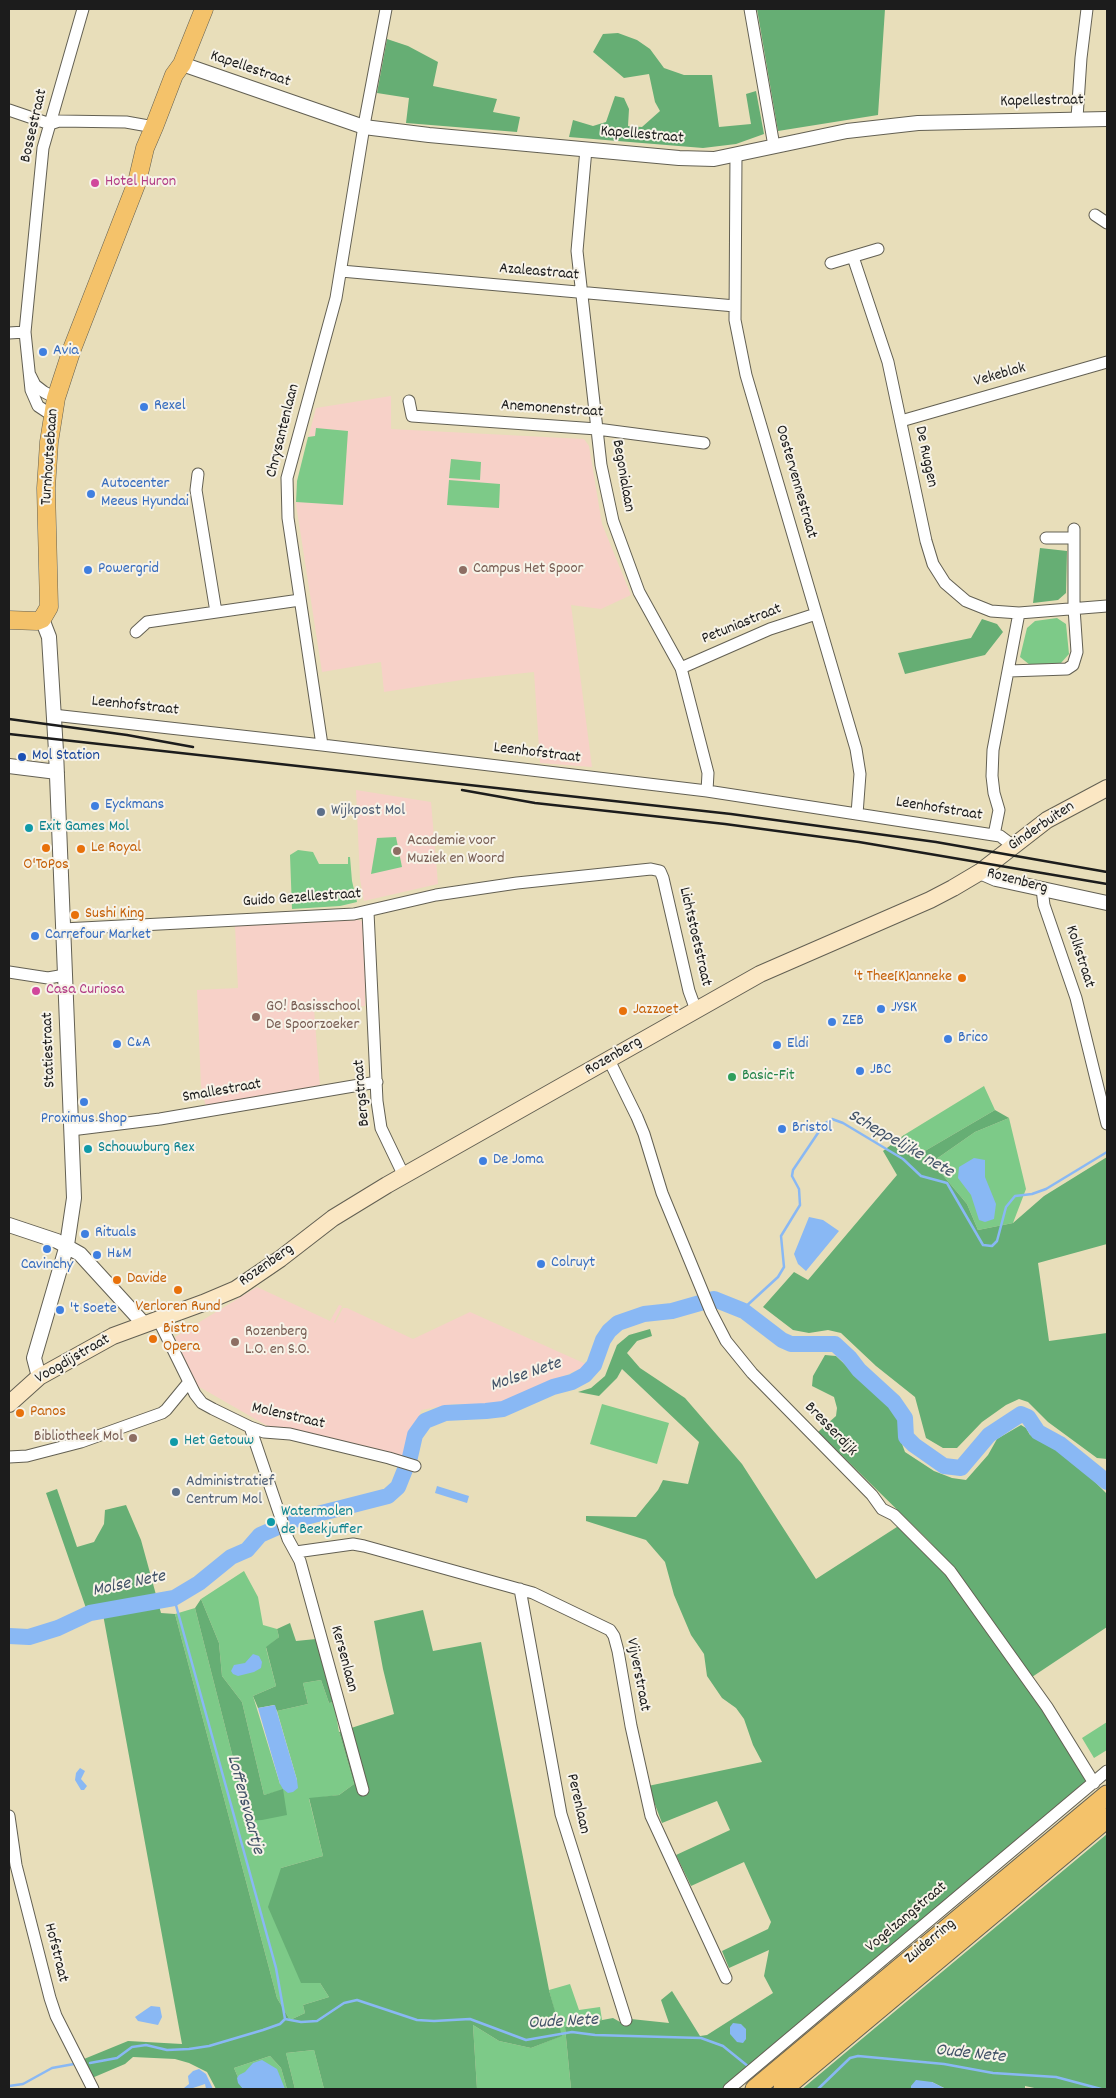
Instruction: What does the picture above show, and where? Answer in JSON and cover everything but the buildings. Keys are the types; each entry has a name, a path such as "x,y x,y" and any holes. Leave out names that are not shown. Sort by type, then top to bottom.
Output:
{"highway":[{"name":"Zuiderring","path":"755,2089 1103,1795"},
{"name":"Zuiderring","path":"783,2089 1107,1818"}],"main road":[{"name":"Turnhoutsebaan","path":"42,619 49,607 46,488 56,398 72,349 137,182 146,148 174,75 182,64 204,9"},
{"name":"Turnhoutsebaan","path":"137,182 142,177 160,140 180,89 185,74 182,64"},
{"path":"9,620 33,622 42,619"},
{"name":"Ginderbuiten","path":"980,872 1012,845 1055,815 1107,788"},
{"name":"Rozenberg","path":"151,1322 236,1289 280,1259 333,1218 760,974 930,900 980,872"},
{"name":"Voogdijstraat","path":"9,1404 39,1377 123,1332 151,1322"}],"street":[{"name":"Bossestraat","path":"53,416 38,406 30,390 25,332 43,148 83,9"},
{"name":"Chrysantenlaan","path":"322,745 288,518 287,478 336,298 364,127 386,9"},
{"path":"750,9 774,146"},
{"path":"1077,118 1087,9"},
{"name":"Kapellestraat","path":"182,64 364,127 430,135 702,159 736,154 847,131 918,122 1107,119"},
{"path":"9,110 50,124 59,121 126,122 154,127"},
{"name":"Begonialaan","path":"586,149 577,251 597,429 608,501 620,542 639,592 681,668 708,772 707,791"},
{"name":"Oostervennestraat","path":"736,154 736,320 746,374 859,763 857,814"},
{"path":"1095,215 1107,223"},
{"path":"831,263 878,249"},
{"name":"De Ruggen","path":"853,257 888,362 926,541 933,564 945,582 966,601 991,611 1019,613 1107,606"},
{"name":"Azaleastraat","path":"341,271 582,294 735,306"},
{"path":"9,333 25,332"},
{"name":"Vekeblok","path":"901,421 1107,362"},
{"path":"30,373 35,385 56,398"},
{"name":"Anemonenstraat","path":"409,401 412,416 597,429 704,443"},
{"path":"198,474 196,490 216,612"},
{"path":"1009,671 1067,669 1073,665 1077,652 1074,608 1074,533 1046,538"},
{"path":"136,632 147,622 300,600"},
{"path":"994,835 999,810 992,776 993,750 1019,613"},
{"name":"Petuniastraat","path":"681,668 770,629 816,614"},
{"path":"42,619 49,637 54,715"},
{"name":"Leenhofstraat","path":"54,715 707,791 994,835 1004,838 1012,845"},
{"name":"Statiestraat","path":"39,1377 34,1358 67,1245 74,1198 54,715"},
{"path":"9,766 57,772"},
{"name":"Guido Gezellestraat","path":"64,929 368,912 381,906 407,900 517,883 651,869 660,871"},
{"name":"Lichtstoetstraat","path":"660,871 689,991 696,1010"},
{"name":"Rozenberg","path":"980,872 996,879 1107,903"},
{"name":"Kolkstraat","path":"1042,889 1044,905 1076,998 1107,1124"},
{"name":"Bergstraat","path":"368,912 377,1101 381,1128 404,1176"},
{"path":"9,972 48,978 65,975"},
{"name":"Bresserdijk","path":"609,1060 644,1134 662,1193 706,1301 726,1341 752,1373 872,1495 882,1509 894,1515 950,1571 1047,1707 1103,1795"},
{"name":"Smallestraat","path":"71,1130 160,1119 377,1082"},
{"path":"9,1225 67,1245 88,1261 151,1322"},
{"name":"Molenstraat","path":"151,1322 202,1403 264,1432 290,1434 410,1464"},
{"path":"9,1457 27,1456 81,1442 162,1413 189,1382"},
{"name":"Kersenlaan","path":"250,1427 281,1515 283,1528 296,1552 363,1790"},
{"name":"Vijverstraat","path":"296,1552 352,1544 520,1589 610,1630 614,1636 644,1790 651,1816 726,1978"},
{"name":"Perenlaan","path":"520,1589 561,1814 626,2020"},
{"name":"Vogelzangstraat","path":"729,2089 1103,1795 1107,1771"},
{"name":"Hofstraat","path":"9,1816 16,1865 50,1998 56,2016 93,2089"}],"shaded area":[{"name":"Campus Het Spoor","path":"391,396 391,429 584,439 589,446 602,524 631,595 601,609 571,605 592,767 540,763 534,672 468,679 384,692 381,662 322,672 296,504 297,481 316,408"},
{"name":"Academie voor Muziek en Woord","path":"356,790 431,802 438,884 364,901 360,879"},
{"name":"GO! Basisschool De Spoorzoeker","path":"362,921 365,925 365,1006 314,1009 320,1087 206,1107 201,1086 197,990 238,988 235,926"},
{"path":"257,1287 330,1321 339,1305 342,1306 335,1323 343,1308 347,1308 413,1339 470,1312 588,1365 503,1404 454,1404 421,1410 406,1459 278,1427 271,1428 196,1385 175,1337"}],"green space":[{"path":"757,9 885,9 878,115 778,131"},
{"path":"618,33 637,40 650,49 664,68 684,75 712,75 719,127 751,124 746,94 756,91 764,134 736,144 703,148 569,137 573,120 593,126 606,122 615,96 624,98 629,109 628,126 642,127 660,111 655,102 649,74 624,78 593,52 603,34"},
{"path":"387,39 408,46 438,62 433,86 497,99 493,112 520,117 517,132 406,123 409,98 377,93"},
{"path":"316,428 348,431 343,505 296,502 297,481 308,437 315,436"},
{"path":"451,459 481,462 480,480 449,478"},
{"path":"449,480 500,484 499,508 447,505"},
{"path":"1040,548 1067,551 1066,593 1058,600 1033,603"},
{"path":"1057,618 1066,624 1069,654 1061,663 1030,665 1020,657 1027,628 1035,621"},
{"path":"982,619 997,624 1003,632 985,655 905,674 898,653 971,638"},
{"path":"396,837 402,867 371,874 377,838"},
{"path":"298,850 313,852 319,864 348,864 348,857 350,857 352,881 357,902 340,906 292,909 290,855"},
{"path":"984,1086 995,1110 918,1155 904,1135"},
{"path":"995,1110 1009,1118 975,1132 932,1162 967,1204 978,1230 1013,1223 1044,1196 1107,1157 1107,1244 1038,1263 1049,1341 1107,1333 1107,1459 1097,1458 1048,1422 1028,1402 1019,1399 1006,1405 982,1422 957,1448 943,1448 926,1438 915,1397 876,1366 841,1333 828,1330 809,1333 793,1330 763,1307 794,1272 808,1280 897,1175 883,1151 904,1135 918,1155"},
{"path":"1009,1118 1026,1189 1013,1223 978,1230 967,1204 932,1162 975,1132"},
{"path":"650,1329 652,1336 637,1341 627,1353 640,1368 685,1398 742,1464 816,1579 900,1525 938,1563 1026,1683 1087,1779 1086,1783 723,2089 571,2089 565,2027 613,2018 620,2022 631,2019 669,2023 661,2000 672,1991 700,2036 707,2035 773,1993 764,1976 769,1950 729,1968 722,1951 768,1929 771,1922 744,1862 691,1886 676,1855 730,1830 717,1801 662,1823 648,1786 762,1762 753,1745 744,1719 736,1708 722,1698 707,1676 704,1654 691,1635 674,1595 665,1562 646,1540 586,1521 586,1516 636,1517 658,1490 663,1480 688,1484 699,1442 622,1369 617,1378 599,1396 578,1392 591,1388 605,1376 617,1345 629,1335"},
{"path":"825,1355 836,1356 891,1408 899,1422 899,1436 905,1452 934,1471 952,1478 966,1480 988,1455 997,1439 1021,1425 1026,1428 1030,1435 1043,1440 1065,1455 1089,1476 1107,1494 1107,1627 1032,1677 957,1572 929,1541 818,1432 836,1416 837,1408 834,1397 812,1386 813,1376"},
{"path":"602,1404 669,1423 657,1464 590,1444"},
{"path":"57,1489 77,1547 94,1542 104,1524 105,1510 126,1505 141,1540 161,1613 175,1614 277,1998 290,2020 305,2013 303,2005 329,1997 320,1983 301,1983 268,1907 281,1868 323,1856 309,1798 339,1795 354,1784 339,1732 394,1714 374,1621 423,1610 433,1651 481,1642 549,1990 562,2036 531,2048 499,2041 473,2025 477,2089 324,2089 314,2050 286,2053 295,2089 287,2089 281,2068 270,2056 234,2068 243,2089 216,2089 207,2072 189,2063 175,2059 133,2057 125,2064 92,2078 84,2059 128,2041 182,2044 102,1609 87,1611 46,1493"},
{"path":"244,1571 258,1597 263,1625 277,1629 279,1637 266,1648 276,1686 253,1696 280,1784 297,1780 277,1711 308,1704 303,1683 321,1680 329,1703 334,1702 339,1732 354,1784 339,1795 309,1799 323,1856 281,1868 320,1983 329,1997 303,2005 305,2013 290,2020 277,1998 175,1614 195,1608 249,1821 283,1790 264,1795 242,1702 222,1676 219,1643 201,1599"},
{"path":"201,1599 219,1643 222,1676 242,1702 264,1795 283,1789 287,1815 249,1821 195,1608"},
{"path":"290,1623 296,1641 316,1639 334,1702 329,1703 321,1680 303,1683 308,1704 277,1711 274,1705 258,1708 253,1696 276,1686 266,1647 279,1637 277,1629"},
{"path":"1107,1722 1107,1750 1094,1758 1082,1738"},
{"path":"1107,1834 1107,2089 1039,2089 1025,2086 1025,2089 946,2089 932,2082 911,2086 911,2089 802,2089"},
{"path":"570,1984 579,2010 600,2007 602,2020 565,2027 571,2089 477,2089 473,2025 499,2041 531,2048 561,2036 549,1990"},
{"path":"314,2050 324,2089 295,2089 286,2053"},
{"path":"270,2056 281,2068 287,2089 243,2089 234,2068"}],"water":[{"path":"974,1158 985,1160 985,1177 996,1204 994,1219 985,1222 979,1220 971,1195 958,1178 959,1167"},
{"path":"809,1217 823,1220 839,1231 806,1271 798,1264 794,1254"},
{"path":"437,1486 469,1496 467,1503 435,1493"},
{"path":"253,1654 259,1656 262,1662 261,1668 238,1676 233,1674 231,1671 234,1665 245,1663"},
{"path":"275,1705 297,1780 298,1788 288,1793 280,1784 258,1708"},
{"path":"80,1768 85,1771 81,1779 87,1786 84,1790 81,1790 75,1780 76,1773"},
{"path":"151,2006 160,2007 162,2017 158,2025 138,2021 135,2017"},
{"path":"733,2023 741,2024 746,2029 746,2039 743,2043 737,2042 730,2034 730,2027"},
{"path":"262,2060 277,2069 285,2089 243,2089 238,2083 237,2078 239,2075 245,2072 253,2063"},
{"path":"199,2069 206,2074 213,2089 206,2089 205,2084 190,2089 184,2088 189,2084 188,2076 193,2071"},
{"path":"916,2080 932,2082 946,2089 911,2089"}],"waterway":[{"name":"Scheppelijke nete","path":"742,1310 778,1277 784,1267 781,1236 800,1205 799,1189 792,1176 793,1170 824,1124 832,1119 843,1123 903,1159 921,1176 947,1183 983,1245 992,1246 997,1241 1006,1207 1015,1196 1032,1194 1046,1189 1107,1152"},
{"name":"Molse Nete","path":"9,1636 29,1637 58,1628 90,1613 174,1598 199,1583 231,1557 247,1550 260,1535 294,1520 388,1496 398,1487 410,1457 415,1435 425,1421 445,1413 503,1409 553,1387 572,1382 585,1375 594,1365 603,1340 618,1323 644,1314 672,1311 714,1299 744,1311 782,1340 791,1344 835,1344 859,1370 894,1402 905,1418 906,1437 914,1445 944,1466 961,1468 989,1435 1021,1414 1028,1417 1038,1432 1060,1444 1107,1482"},
{"name":"Loffensvaartje","path":"174,1598 276,1968 285,2019"},
{"name":"Oude Nete","path":"285,2019 301,2022 317,2021 344,2003 357,2000 417,2020 470,2019 526,2040 572,2032 595,2035 701,2038 723,2046 749,2067"},
{"name":"Oude Nete","path":"90,2063 117,2058 132,2047 146,2045 167,2050 209,2046 280,2024 285,2019"},
{"name":"Oude Nete","path":"818,2089 850,2058 858,2056 944,2064 993,2073 1056,2077 1101,2089"},
{"name":"Oude Nete","path":"9,2086 23,2084 52,2068 74,2064"}],"railway":[{"path":"9,719 127,735 193,747"},
{"path":"9,734 731,814 936,842 1107,872"},
{"path":"462,790 535,803 725,824 859,842 1107,884"}],"place":[{"name":"Hotel Huron","path":"95,183"},
{"name":"Avia","path":"43,352"},
{"name":"Rexel","path":"144,407"},
{"name":"Autocenter Meeus Hyundai","path":"91,494"},
{"name":"Powergrid","path":"88,570"},
{"name":"Campus Het Spoor","path":"463,570"},
{"name":"Mol Station","path":"22,757"},
{"name":"Eyckmans","path":"95,806"},
{"name":"Wijkpost Mol","path":"321,812"},
{"name":"Exit Games Mol","path":"29,828"},
{"name":"O'ToPos","path":"46,848"},
{"name":"Le Royal","path":"81,849"},
{"name":"Academie voor Muziek en Woord","path":"397,851"},
{"name":"Sushi King","path":"75,915"},
{"name":"Carrefour Market","path":"35,936"},
{"name":"'t Thee[K]anneke","path":"962,978"},
{"name":"Casa Curiosa","path":"36,991"},
{"name":"JYSK","path":"881,1009"},
{"name":"Jazzoet","path":"623,1011"},
{"name":"GO! Basisschool De Spoorzoeker","path":"256,1017"},
{"name":"ZEB","path":"832,1022"},
{"name":"Brico","path":"948,1039"},
{"name":"C&A","path":"117,1044"},
{"name":"Eldi","path":"777,1045"},
{"name":"JBC","path":"860,1071"},
{"name":"Basic-Fit","path":"732,1077"},
{"name":"Proximus Shop","path":"84,1102"},
{"name":"Bristol","path":"782,1129"},
{"name":"Schouwburg Rex","path":"88,1149"},
{"name":"De Joma","path":"483,1161"},
{"name":"Rituals","path":"85,1234"},
{"name":"Cavinchy","path":"47,1249"},
{"name":"H&M","path":"97,1255"},
{"name":"Colruyt","path":"541,1264"},
{"name":"Davide","path":"117,1280"},
{"name":"Verloren Rund","path":"178,1290"},
{"name":"'t Soete","path":"60,1310"},
{"name":"Bistro Opera","path":"153,1339"},
{"name":"Rozenberg L.O. en S.O.","path":"235,1342"},
{"name":"Panos","path":"20,1413"},
{"name":"Bibliotheek Mol","path":"133,1438"},
{"name":"Het Getouw","path":"174,1442"},
{"name":"Administratief Centrum Mol","path":"176,1492"},
{"name":"Watermolen de Beekjuffer","path":"271,1522"}]}
